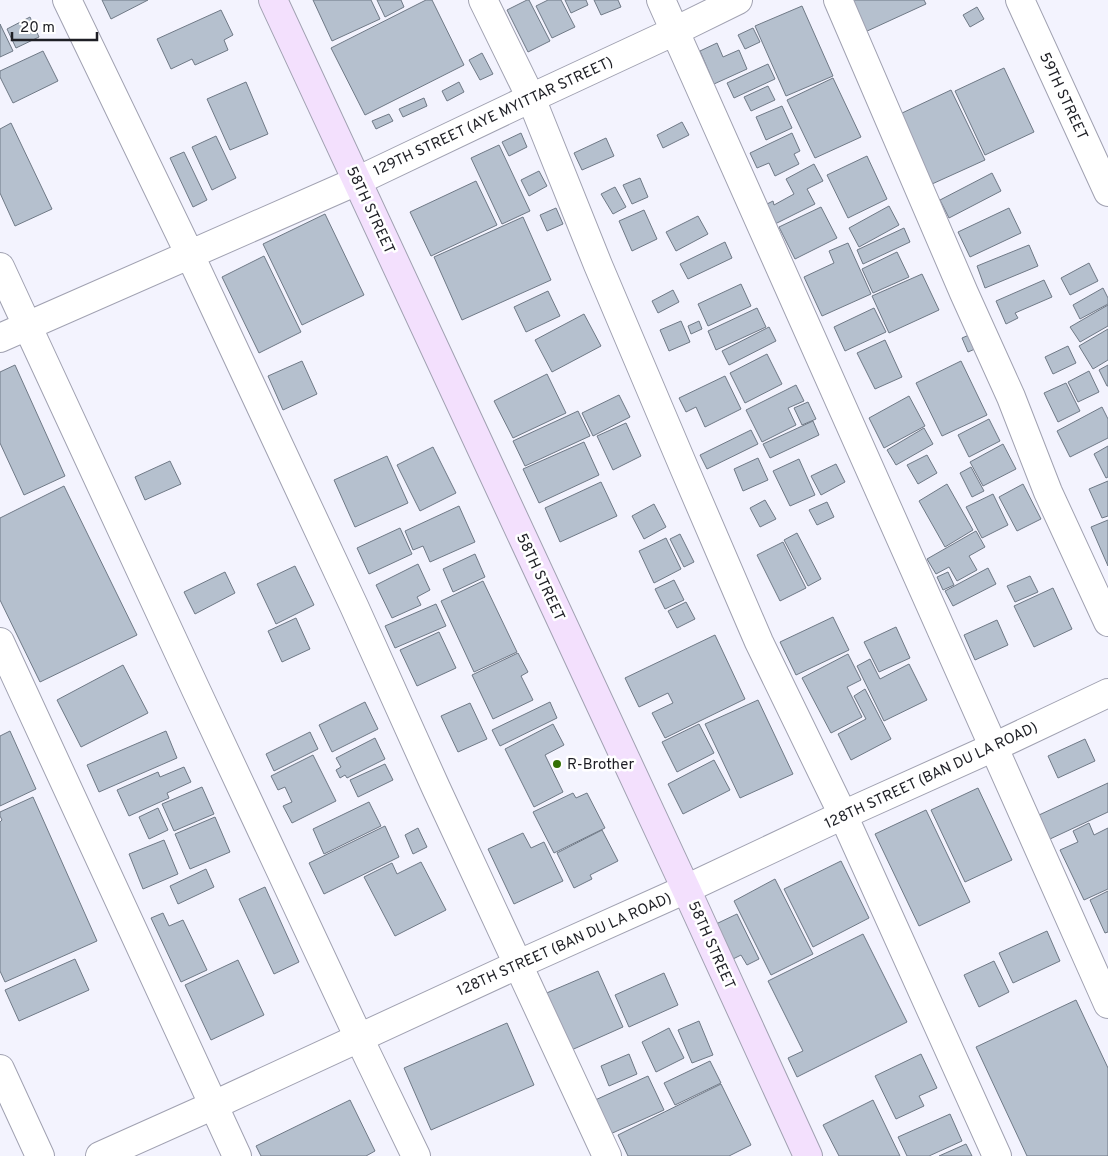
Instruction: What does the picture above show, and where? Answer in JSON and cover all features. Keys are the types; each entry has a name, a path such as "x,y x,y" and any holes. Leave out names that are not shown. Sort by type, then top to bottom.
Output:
{"main road":[{"name":"58TH STREET","path":"273,0 686,888 808,1156"}],"street":[{"path":"67,0 190,254 607,1156"},
{"path":"482,0 531,98 602,274 755,633 843,814 997,1156"},
{"path":"661,0 1108,1004"},
{"name":"129TH STREET (AYE MYITTAR STREET)","path":"0,338 357,181 738,0"},
{"path":"838,0 964,293 1011,397 1048,492 1108,622"},
{"name":"59TH STREET","path":"1020,0 1108,192"},
{"path":"0,267 416,1156"},
{"path":"0,642 237,1156"},
{"name":"128TH STREET (BAN DU LA ROAD)","path":"100,1156 1108,693"},
{"path":"0,1069 40,1156"}],"building":[{"path":"102,0 148,0 111,19"},
{"path":"313,0 371,0 380,19 332,41"},
{"path":"377,0 401,0 404,7 385,17"},
{"path":"426,0 432,0 464,65 365,115 331,48"},
{"path":"529,0 550,41 528,52 507,10"},
{"path":"548,0 561,0 575,27 552,38 536,6"},
{"path":"565,0 586,0 588,5 571,13"},
{"path":"594,0 618,0 621,7 601,15"},
{"path":"851,0 924,0 926,4 865,32"},
{"path":"802,6 833,76 786,96 755,26"},
{"path":"977,7 984,19 970,27 963,15"},
{"path":"221,10 233,35 224,40 228,50 195,65 192,59 171,69 157,39"},
{"path":"30,17 39,37 16,48 7,29"},
{"path":"0,24 13,51 0,57"},
{"path":"753,28 760,42 745,49 738,35"},
{"path":"717,43 723,57 739,50 747,69 714,84 700,51"},
{"path":"43,51 58,81 13,103 0,77 0,71"},
{"path":"482,53 493,74 480,80 469,60"},
{"path":"768,64 775,79 734,98 727,83"},
{"path":"1004,68 1034,132 985,155 955,91"},
{"path":"833,78 861,137 815,158 787,100"},
{"path":"246,82 268,134 230,150 207,99"},
{"path":"459,82 464,92 447,101 442,91"},
{"path":"768,86 775,100 751,111 744,97"},
{"path":"951,90 985,160 932,184 900,114"},
{"path":"424,98 427,106 403,117 399,109"},
{"path":"782,106 792,128 766,140 756,117"},
{"path":"389,114 393,121 376,129 372,121"},
{"path":"682,122 689,135 663,148 657,135"},
{"path":"11,123 52,209 15,226 0,193 0,129"},
{"path":"521,133 527,147 509,156 502,142"},
{"path":"792,133 800,151 794,154 799,164 775,176 769,163 757,168 750,153"},
{"path":"216,136 236,178 212,190 192,147"},
{"path":"606,138 614,156 582,170 574,153"},
{"path":"499,145 530,211 502,224 471,158"},
{"path":"184,152 207,200 193,207 170,158"},
{"path":"867,156 887,199 848,218 827,175"},
{"path":"814,164 823,181 807,189 815,204 769,227 759,208 773,201 774,205 794,194 786,179"},
{"path":"539,171 547,186 529,196 521,180"},
{"path":"992,173 1001,191 949,218 940,200"},
{"path":"640,178 648,197 632,204 623,185"},
{"path":"476,181 497,225 431,256 410,212"},
{"path":"615,187 626,207 613,214 601,194"},
{"path":"889,206 899,225 859,247 849,228"},
{"path":"821,207 837,238 795,259 779,227"},
{"path":"556,208 563,224 547,231 540,215"},
{"path":"1009,208 1021,233 970,257 958,232"},
{"path":"644,210 657,239 632,251 619,221"},
{"path":"325,214 364,295 302,325 263,244"},
{"path":"698,216 708,234 676,251 666,232"},
{"path":"523,217 551,280 462,320 434,257"},
{"path":"904,228 910,242 863,264 857,250"},
{"path":"725,242 732,258 688,279 680,264"},
{"path":"848,243 871,294 822,316 804,277 834,263 829,251"},
{"path":"1029,245 1038,266 985,288 977,266"},
{"path":"897,252 909,277 873,293 862,269"},
{"path":"264,256 301,332 259,353 222,277"},
{"path":"1089,263 1098,281 1070,295 1061,278"},
{"path":"922,274 939,310 889,333 872,296"},
{"path":"1044,280 1052,297 1015,313 1018,318 1006,324 996,301"},
{"path":"741,284 751,306 708,326 698,304"},
{"path":"1103,288 1108,298 1108,304 1080,319 1073,305"},
{"path":"673,290 679,302 658,313 652,301"},
{"path":"548,291 560,316 526,332 514,307"},
{"path":"1108,305 1108,326 1080,342 1070,327"},
{"path":"757,308 766,327 716,350 708,331"},
{"path":"874,308 886,332 845,351 834,327"},
{"path":"584,314 601,346 552,372 535,340"},
{"path":"681,321 690,342 669,351 660,330"},
{"path":"699,321 702,329 691,334 688,326"},
{"path":"769,327 776,341 729,365 722,351"},
{"path":"1108,329 1108,360 1093,369 1079,346"},
{"path":"976,332 982,346 968,352 962,338"},
{"path":"885,340 902,377 875,389 857,353"},
{"path":"1068,346 1076,363 1053,374 1045,357"},
{"path":"767,354 782,384 745,403 730,373"},
{"path":"302,361 317,394 283,410 268,376"},
{"path":"961,361 987,415 942,436 916,383"},
{"path":"15,365 65,476 24,495 0,443 0,372"},
{"path":"1108,365 1108,386 1107,386 1099,370"},
{"path":"1089,371 1099,392 1078,402 1068,382"},
{"path":"547,374 566,413 513,438 494,401"},
{"path":"725,376 741,409 705,427 696,407 686,412 679,398"},
{"path":"1066,383 1080,411 1058,422 1044,393"},
{"path":"796,385 804,401 788,408 796,425 762,442 746,410"},
{"path":"619,395 630,417 593,436 582,413"},
{"path":"909,396 925,426 884,448 869,418"},
{"path":"808,402 816,419 802,425 794,408"},
{"path":"1102,407 1108,419 1108,438 1070,457 1057,431"},
{"path":"578,411 590,436 525,466 513,441"},
{"path":"989,419 1000,441 969,457 958,435"},
{"path":"813,421 819,435 770,458 763,444"},
{"path":"626,423 641,456 613,470 597,436"},
{"path":"924,428 933,444 896,465 887,450"},
{"path":"751,430 758,444 707,469 700,455"},
{"path":"584,442 599,475 539,503 523,469"},
{"path":"1003,444 1016,469 983,486 970,462"},
{"path":"1108,446 1108,477 1106,478 1094,454"},
{"path":"433,447 456,493 420,511 397,465"},
{"path":"927,455 937,473 918,484 907,465"},
{"path":"387,456 408,503 355,527 334,480"},
{"path":"758,458 768,480 743,491 734,469"},
{"path":"799,459 815,495 790,506 773,471"},
{"path":"170,461 181,484 145,500 135,477"},
{"path":"836,464 845,482 821,495 811,476"},
{"path":"971,467 984,491 972,497 960,473"},
{"path":"1108,481 1108,516 1102,518 1089,489"},
{"path":"601,482 617,516 560,542 545,508"},
{"path":"947,484 973,530 945,547 919,501"},
{"path":"1023,484 1041,519 1017,531 999,497"},
{"path":"64,486 137,635 40,682 0,600 0,518"},
{"path":"993,494 1008,525 982,538 966,507"},
{"path":"765,500 776,519 760,527 750,508"},
{"path":"827,502 834,517 817,525 809,510"},
{"path":"654,504 666,527 644,539 632,516"},
{"path":"459,506 475,542 430,562 423,546 413,550 405,531"},
{"path":"1108,520 1108,566 1091,527"},
{"path":"400,528 412,554 369,574 357,548"},
{"path":"976,531 985,547 969,556 977,570 957,581 949,567 936,574 927,559"},
{"path":"797,533 821,579 808,586 784,540"},
{"path":"680,534 694,562 684,567 670,539"},
{"path":"666,538 681,569 654,583 639,551"},
{"path":"783,542 806,588 780,601 757,555"},
{"path":"475,554 485,577 453,592 443,569"},
{"path":"418,564 430,590 417,597 421,605 392,618 376,585"},
{"path":"295,566 314,605 276,624 257,584"},
{"path":"988,568 996,584 953,606 945,591"},
{"path":"225,572 235,593 195,614 184,592"},
{"path":"948,572 954,585 943,590 937,577"},
{"path":"1030,576 1038,592 1015,602 1007,586"},
{"path":"674,580 684,600 665,609 655,589"},
{"path":"483,581 517,652 474,672 441,601"},
{"path":"1053,588 1072,629 1034,647 1014,606"},
{"path":"686,602 695,619 677,628 668,611"},
{"path":"436,604 446,626 395,648 385,626"},
{"path":"833,617 849,650 796,675 780,642"},
{"path":"296,618 310,649 282,662 268,631"},
{"path":"997,620 1008,645 975,660 964,635"},
{"path":"896,627 910,658 879,672 864,642"},
{"path":"439,632 456,668 417,686 400,650"},
{"path":"715,635 745,699 665,738 652,713 673,703 668,693 639,707 625,678"},
{"path":"518,653 528,672 521,676 533,700 493,719 472,675"},
{"path":"848,654 861,680 847,687 862,717 831,733 802,678"},
{"path":"870,659 880,679 909,664 927,700 884,721 857,666"},
{"path":"123,665 148,713 81,747 57,700"},
{"path":"865,689 891,739 851,760 838,734 866,719 854,696"},
{"path":"758,700 793,774 740,798 705,724"},
{"path":"365,702 378,729 332,752 319,725"},
{"path":"550,702 557,718 500,746 492,730"},
{"path":"470,703 487,739 458,752 441,716"},
{"path":"553,724 564,745 545,755 563,792 534,807 505,749"},
{"path":"699,724 714,753 677,772 662,742"},
{"path":"10,731 36,789 0,806 0,736"},
{"path":"166,731 177,758 99,792 87,765"},
{"path":"310,732 318,749 274,771 266,754"},
{"path":"375,738 385,759 347,778 345,775 340,778 336,770 341,767 336,758"},
{"path":"1085,739 1095,761 1058,778 1048,756"},
{"path":"313,755 336,801 292,823 283,806 292,802 285,787 278,790 271,776"},
{"path":"714,760 730,790 683,814 668,784"},
{"path":"385,764 393,780 358,797 350,780"},
{"path":"184,767 191,782 167,793 169,798 129,816 117,790 158,772 160,777"},
{"path":"1108,783 1108,812 1050,839 1039,815"},
{"path":"202,787 214,814 174,831 162,804"},
{"path":"978,788 1012,860 965,882 931,810"},
{"path":"573,793 576,798 587,793 605,828 554,853 533,812"},
{"path":"33,797 97,941 5,982 0,971 0,822 2,820 0,812"},
{"path":"369,802 381,826 324,854 313,829"},
{"path":"158,808 168,830 149,839 139,817"},
{"path":"926,810 970,902 919,926 875,834"},
{"path":"215,817 230,852 190,869 175,834"},
{"path":"1089,823 1094,835 1108,828 1108,889 1084,900 1060,850 1078,842 1073,831"},
{"path":"385,826 399,857 324,894 309,863"},
{"path":"418,828 427,847 413,854 405,835"},
{"path":"602,830 618,861 590,875 592,879 574,888 557,853"},
{"path":"523,833 531,848 544,842 563,881 514,904 488,849"},
{"path":"164,840 178,874 143,889 129,854"},
{"path":"841,861 869,918 813,947 784,889"},
{"path":"421,862 446,910 395,936 364,877 392,863 397,874"},
{"path":"206,869 214,887 178,904 170,886"},
{"path":"775,879 813,954 771,975 734,901"},
{"path":"265,887 299,962 274,974 239,899"},
{"path":"1108,891 1108,932 1105,933 1090,900"},
{"path":"163,913 169,926 183,920 207,970 181,982 151,918"},
{"path":"737,914 759,959 747,965 741,955 733,959 716,924"},
{"path":"1047,931 1060,961 1013,983 999,953"},
{"path":"863,934 907,1022 797,1077 788,1058 803,1051 768,981"},
{"path":"75,959 89,990 19,1021 5,990"},
{"path":"238,960 264,1015 211,1040 185,985"},
{"path":"994,961 1009,992 979,1007 964,975"},
{"path":"598,971 623,1027 567,1052 542,995"},
{"path":"664,973 678,1005 629,1027 615,995"},
{"path":"1076,1000 1108,1068 1108,1156 1027,1156 976,1047"},
{"path":"699,1021 713,1055 692,1063 678,1030"},
{"path":"507,1023 534,1085 431,1130 404,1068"},
{"path":"669,1028 684,1058 656,1072 642,1042"},
{"path":"629,1054 637,1074 609,1086 601,1066"},
{"path":"921,1054 937,1088 919,1096 924,1106 896,1119 875,1076"},
{"path":"710,1061 721,1083 675,1105 664,1083"},
{"path":"648,1076 664,1110 608,1135 593,1101"},
{"path":"721,1084 751,1145 729,1156 628,1156 618,1135"},
{"path":"350,1100 375,1151 366,1156 261,1156 256,1146"},
{"path":"873,1100 900,1156 839,1156 823,1125"},
{"path":"950,1114 962,1141 929,1156 907,1156 898,1137"},
{"path":"966,1144 972,1156 939,1156"}],"place":[{"name":"R-Brother","path":"557,764"}]}
